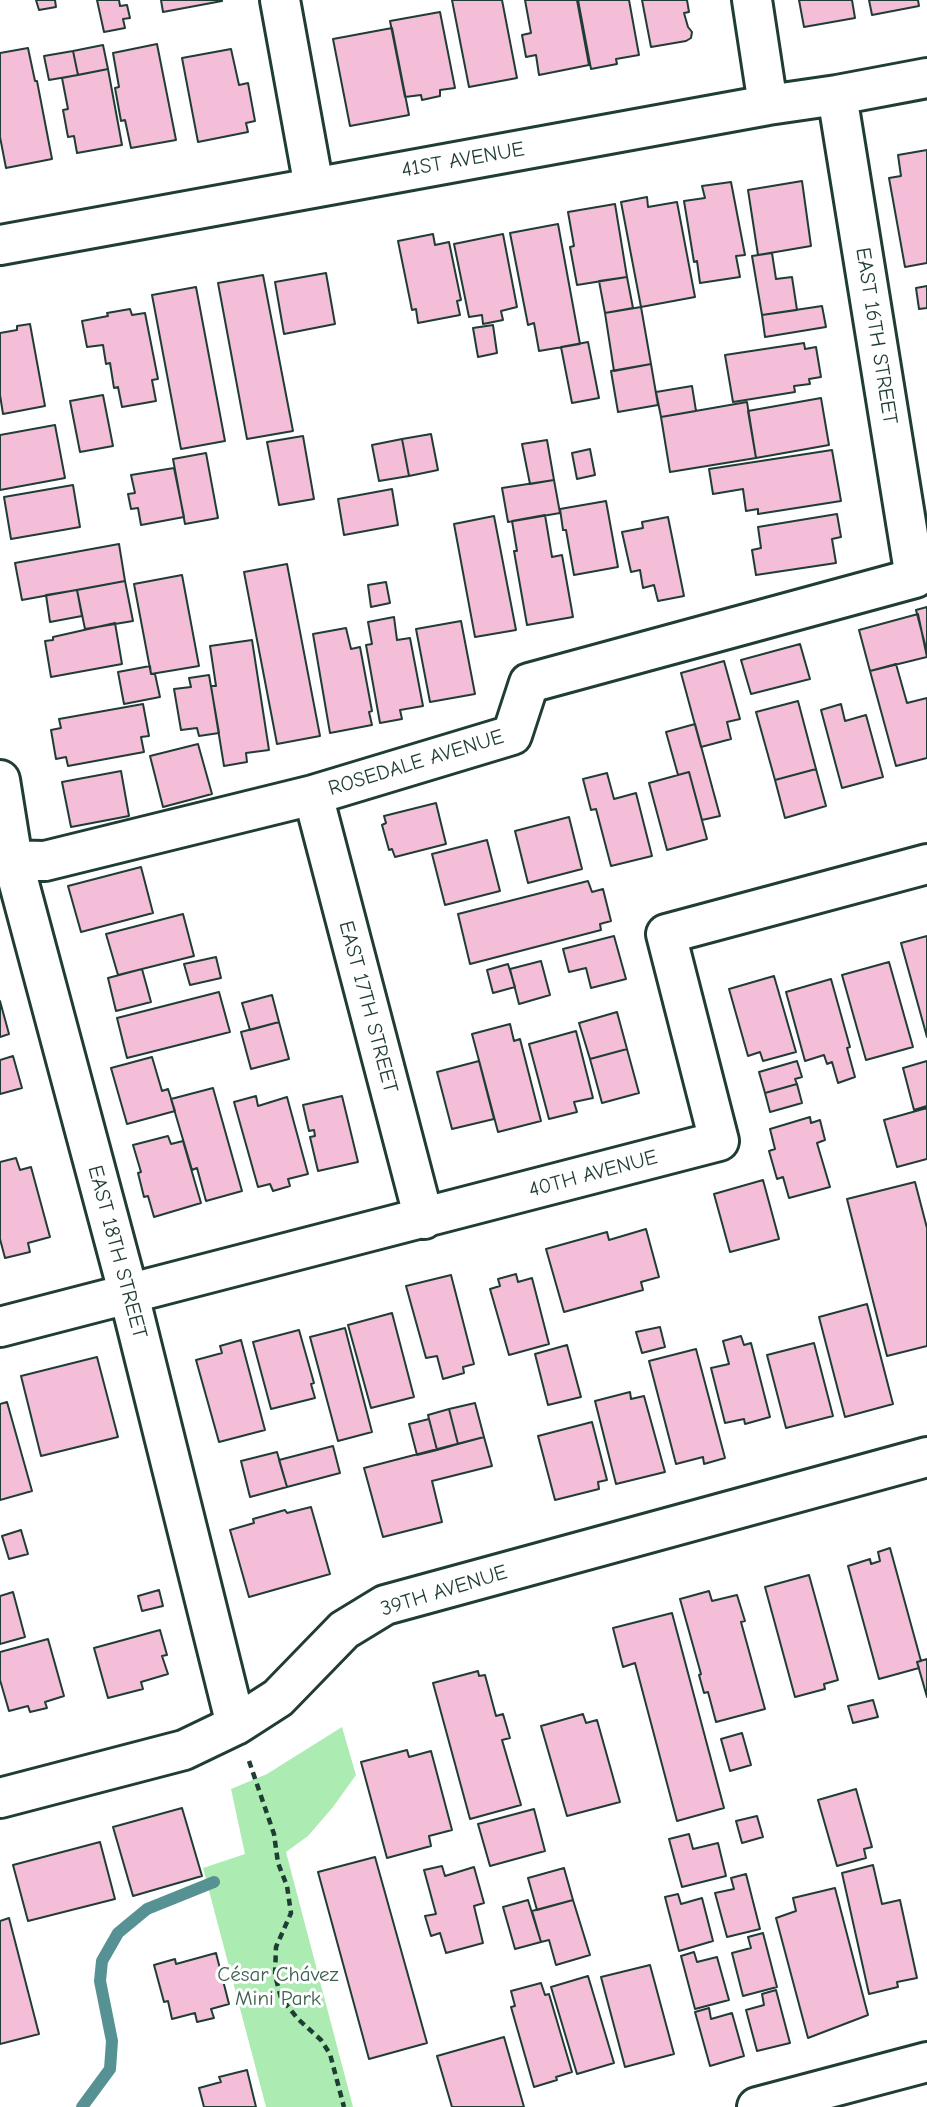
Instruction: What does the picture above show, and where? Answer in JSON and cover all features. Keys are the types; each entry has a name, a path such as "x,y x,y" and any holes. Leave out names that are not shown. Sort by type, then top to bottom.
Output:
{"street":[{"path":"280,0 313,187"},
{"path":"752,0 768,105"},
{"name":"41ST AVENUE","path":"0,245 927,78"},
{"name":"EAST 16TH STREET","path":"837,95 915,578"},
{"name":"ROSEDALE AVENUE","path":"7,860 45,862 313,795 512,735 529,683 915,578"},
{"name":"EAST 18TH STREET","path":"0,780 7,860 129,1295 236,1725"},
{"name":"EAST 17TH STREET","path":"313,795 424,1219"},
{"name":"40TH AVENUE","path":"0,1327 424,1219 719,1140 666,934 927,864"},
{"name":"39TH AVENUE","path":"0,1798 184,1750 236,1725 278,1698 344,1630 385,1605 927,1457"},
{"path":"757,2107 927,2062"}],"path":[{"path":"236,1725 274,1834 278,1863 287,1886 291,1913 276,1947 275,1975 281,1998 298,2019 321,2040 330,2054 344,2107"}],"green space":[{"name":"César Chávez Mini Park","path":"342,1727 356,1775 308,1836 286,1852 353,2107 266,2107 203,1868 245,1854 231,1789 267,1774"}],"building":[{"path":"36,0 55,0 56,7 39,10"},
{"path":"97,0 119,0 120,6 127,5 130,18 123,19 125,28 104,32"},
{"path":"161,0 222,0 222,1 163,12"},
{"path":"452,0 502,0 517,78 469,87"},
{"path":"525,0 577,0 589,65 539,75 536,55 526,57 522,35 531,33"},
{"path":"578,0 629,0 639,55 616,59 617,64 591,69"},
{"path":"642,0 687,0 689,12 684,13 692,32 691,38 651,47"},
{"path":"799,0 852,0 855,18 804,27"},
{"path":"869,0 918,0 919,6 872,15"},
{"path":"440,12 455,88 440,90 440,96 422,100 421,95 405,97 390,21"},
{"path":"392,28 409,115 350,126 333,39"},
{"path":"157,44 176,140 131,148 125,120 121,121 115,88 119,87 113,53"},
{"path":"103,45 108,69 78,75 73,51"},
{"path":"28,48 52,159 6,168 0,137 0,53"},
{"path":"231,49 239,85 248,83 255,121 246,123 248,132 198,142 182,58"},
{"path":"73,51 78,75 49,80 44,56"},
{"path":"108,69 122,145 77,153 74,136 68,137 63,110 68,109 62,78"},
{"path":"927,150 927,263 905,267 889,178 901,176 898,155"},
{"path":"802,181 811,246 758,255 748,190"},
{"path":"731,182 745,255 736,256 740,277 700,283 684,201 705,198 702,186"},
{"path":"647,197 648,207 677,202 695,297 641,307 621,202"},
{"path":"615,204 627,277 577,285 570,247 574,246 568,212"},
{"path":"558,224 580,344 539,351 534,323 528,325 510,233"},
{"path":"433,234 435,245 449,242 461,300 457,301 460,315 418,323 416,309 412,310 398,241"},
{"path":"503,234 517,307 501,311 503,320 483,324 482,315 469,317 454,244"},
{"path":"772,253 776,279 792,277 797,310 762,315 752,256"},
{"path":"326,273 335,324 284,334 275,282"},
{"path":"263,275 293,431 247,439 218,283"},
{"path":"627,277 633,308 605,313 599,281"},
{"path":"927,286 927,308 919,309 916,288"},
{"path":"196,287 225,441 181,449 152,295"},
{"path":"822,306 826,327 765,337 762,315"},
{"path":"641,307 651,364 614,371 605,313"},
{"path":"130,309 132,315 145,313 158,379 152,380 156,401 122,407 118,387 114,388 110,363 106,364 103,345 87,347 82,321"},
{"path":"30,324 45,406 3,414 0,395 0,333"},
{"path":"493,325 497,353 478,357 473,328"},
{"path":"588,342 599,398 572,403 561,347"},
{"path":"804,343 805,349 816,347 821,377 809,379 810,384 794,386 795,392 733,402 725,355"},
{"path":"651,364 658,405 618,412 611,371"},
{"path":"692,386 696,411 661,417 656,392"},
{"path":"103,395 113,446 80,452 70,401"},
{"path":"821,398 829,445 756,458 748,411"},
{"path":"747,402 756,458 670,472 661,417"},
{"path":"55,425 65,478 0,490 0,435"},
{"path":"431,434 438,470 409,476 402,439"},
{"path":"303,436 314,499 279,505 267,442"},
{"path":"402,439 409,476 379,481 372,445"},
{"path":"547,440 554,480 530,484 522,444"},
{"path":"590,449 595,475 577,479 572,453"},
{"path":"832,450 841,501 758,514 758,509 746,511 743,489 713,494 709,469"},
{"path":"206,453 218,518 185,524 173,459"},
{"path":"174,468 184,517 141,525 138,508 131,509 128,494 135,493 131,475"},
{"path":"554,480 560,513 508,522 502,488"},
{"path":"73,485 80,527 11,539 4,497"},
{"path":"392,489 398,525 344,535 338,499"},
{"path":"606,501 618,567 574,575 560,509"},
{"path":"837,514 841,537 832,539 836,563 756,575 752,550 761,548 758,527"},
{"path":"545,515 552,557 562,555 573,617 527,625 514,551 517,551 512,521"},
{"path":"494,516 516,630 475,637 454,524"},
{"path":"668,517 684,596 658,601 654,585 643,588 640,570 631,572 622,532 643,528 642,522"},
{"path":"119,544 125,581 22,600 15,563"},
{"path":"287,564 320,736 277,744 244,572"},
{"path":"182,575 199,666 151,674 134,584"},
{"path":"125,581 133,621 85,629 77,590"},
{"path":"386,582 390,603 371,607 368,585"},
{"path":"77,590 82,616 50,622 46,595"},
{"path":"927,607 927,652 916,610"},
{"path":"918,614 927,657 870,671 859,630"},
{"path":"394,617 397,640 410,638 423,706 400,710 402,719 380,723 366,645 372,644 368,622"},
{"path":"461,621 475,694 430,702 416,629"},
{"path":"115,623 122,664 51,677 45,641"},
{"path":"346,628 351,649 360,647 372,711 369,712 372,725 330,733 313,634"},
{"path":"252,640 269,750 246,753 247,762 224,766 211,686 216,686 210,646"},
{"path":"800,644 810,679 751,694 741,660"},
{"path":"724,661 740,719 727,722 731,739 701,747 681,673"},
{"path":"896,664 907,703 927,698 927,758 896,766 870,671"},
{"path":"150,666 151,674 155,674 160,697 124,704 118,672"},
{"path":"209,675 219,733 199,736 197,728 181,730 174,689 191,687 189,678"},
{"path":"798,701 816,769 775,780 756,712"},
{"path":"143,704 149,736 141,737 144,752 68,766 66,757 56,759 51,730 61,728 59,719"},
{"path":"841,704 845,721 866,715 883,777 842,788 821,710"},
{"path":"695,724 720,816 702,820 689,772 678,775 666,732"},
{"path":"198,744 212,794 163,807 150,756"},
{"path":"816,769 826,806 785,818 775,780"},
{"path":"121,771 129,816 71,827 62,782"},
{"path":"689,772 707,839 667,850 649,783"},
{"path":"607,773 614,799 636,793 652,856 611,866 596,809 591,810 583,779"},
{"path":"436,803 446,844 395,857 392,849 389,850 382,825 386,823 384,816"},
{"path":"569,817 582,869 528,883 515,831"},
{"path":"487,840 500,891 445,905 432,854"},
{"path":"141,867 153,913 81,932 68,886"},
{"path":"588,881 592,892 603,889 611,921 600,924 601,930 470,964 458,914"},
{"path":"183,914 194,956 118,975 106,934"},
{"path":"614,936 626,979 591,988 586,968 569,972 563,949"},
{"path":"927,936 927,1037 901,943"},
{"path":"216,957 221,978 190,985 184,964"},
{"path":"541,961 550,995 519,1004 510,969"},
{"path":"889,962 913,1047 866,1060 842,975"},
{"path":"508,964 515,987 493,993 487,970"},
{"path":"142,969 151,1002 116,1011 108,978"},
{"path":"774,976 796,1052 763,1061 760,1052 748,1056 729,989"},
{"path":"831,979 850,1047 847,1048 855,1077 838,1083 832,1062 827,1064 824,1055 805,1061 786,992"},
{"path":"219,992 230,1032 127,1058 117,1018"},
{"path":"272,995 279,1022 250,1030 242,1003"},
{"path":"0,1001 9,1034 0,1037"},
{"path":"617,1012 627,1049 590,1059 579,1023"},
{"path":"279,1022 289,1059 251,1069 241,1032"},
{"path":"510,1024 514,1041 520,1039 541,1121 498,1132 472,1034"},
{"path":"576,1031 593,1098 574,1102 577,1112 549,1119 529,1044"},
{"path":"627,1049 639,1093 602,1103 590,1059"},
{"path":"13,1056 22,1088 0,1094 0,1060"},
{"path":"152,1057 162,1091 168,1089 175,1111 127,1124 111,1068"},
{"path":"479,1061 494,1119 452,1129 437,1072"},
{"path":"797,1061 802,1077 795,1079 797,1084 765,1093 759,1072"},
{"path":"927,1061 927,1106 914,1110 903,1068"},
{"path":"797,1084 802,1103 770,1112 765,1093"},
{"path":"213,1088 242,1191 206,1201 197,1168 192,1170 171,1099"},
{"path":"256,1096 258,1106 287,1097 308,1174 288,1179 290,1186 273,1191 270,1184 258,1187 234,1102"},
{"path":"342,1096 358,1162 318,1171 310,1137 315,1136 314,1130 309,1131 303,1105"},
{"path":"927,1108 927,1159 897,1167 884,1120"},
{"path":"810,1117 811,1123 820,1120 825,1140 817,1143 830,1187 789,1198 783,1177 777,1179 769,1151 775,1149 770,1129"},
{"path":"168,1136 171,1144 183,1141 201,1203 154,1217 148,1196 144,1197 138,1173 141,1172 133,1145"},
{"path":"16,1158 20,1170 31,1167 50,1237 28,1243 30,1252 5,1258 0,1239 0,1162"},
{"path":"763,1180 779,1239 730,1252 714,1194"},
{"path":"915,1182 927,1228 927,1346 887,1356 847,1199"},
{"path":"646,1229 659,1277 641,1282 643,1290 564,1312 546,1249 607,1232 609,1240"},
{"path":"516,1274 518,1282 532,1278 549,1344 509,1355 490,1289 500,1286 498,1279"},
{"path":"451,1275 474,1364 463,1367 464,1373 443,1379 437,1356 426,1358 406,1286"},
{"path":"867,1304 893,1404 845,1417 819,1317"},
{"path":"392,1313 414,1397 371,1408 348,1325"},
{"path":"660,1327 665,1347 642,1353 636,1332"},
{"path":"345,1328 372,1432 338,1441 310,1337"},
{"path":"299,1330 314,1383 311,1384 315,1398 271,1409 253,1342"},
{"path":"741,1336 744,1345 751,1343 770,1417 745,1424 744,1419 725,1423 711,1368 729,1364 723,1341"},
{"path":"241,1340 265,1430 219,1442 196,1360 222,1353 220,1346"},
{"path":"814,1343 833,1416 786,1428 767,1355"},
{"path":"567,1345 581,1397 548,1405 535,1354"},
{"path":"696,1349 725,1458 704,1464 703,1457 676,1464 649,1361"},
{"path":"97,1357 118,1437 41,1456 21,1376"},
{"path":"630,1392 631,1399 644,1396 665,1472 616,1484 595,1401"},
{"path":"7,1402 32,1491 0,1500 0,1404"},
{"path":"475,1403 484,1437 458,1444 449,1409"},
{"path":"449,1409 458,1444 437,1450 428,1415"},
{"path":"429,1419 437,1450 417,1455 409,1424"},
{"path":"592,1422 607,1480 598,1482 599,1489 555,1500 538,1436"},
{"path":"484,1437 492,1466 432,1481 442,1522 383,1537 364,1468"},
{"path":"333,1446 340,1473 287,1487 279,1460"},
{"path":"277,1452 287,1487 250,1497 241,1461"},
{"path":"311,1507 330,1574 249,1597 230,1530 254,1523 253,1519 285,1510 287,1513"},
{"path":"21,1530 28,1554 9,1559 2,1536"},
{"path":"890,1548 921,1661 917,1662 919,1668 879,1679 848,1566 870,1559 871,1564 880,1561 878,1552"},
{"path":"809,1575 838,1680 824,1684 825,1689 795,1697 765,1587"},
{"path":"159,1590 163,1606 142,1611 138,1596"},
{"path":"709,1591 712,1601 737,1595 745,1621 741,1622 765,1709 716,1722 708,1692 704,1693 680,1599"},
{"path":"13,1592 25,1637 0,1644 0,1596"},
{"path":"672,1613 724,1808 677,1821 635,1663 623,1667 613,1628"},
{"path":"160,1630 167,1655 162,1656 168,1674 141,1682 143,1689 108,1698 94,1648"},
{"path":"48,1639 64,1696 45,1702 47,1708 30,1712 28,1706 9,1711 0,1680 0,1652"},
{"path":"927,1659 927,1697 917,1662"},
{"path":"478,1671 479,1676 485,1675 496,1716 503,1714 510,1738 502,1740 521,1805 470,1819 433,1683"},
{"path":"873,1700 878,1717 853,1723 848,1706"},
{"path":"583,1714 586,1723 597,1720 620,1802 567,1816 541,1726"},
{"path":"742,1733 751,1765 730,1771 721,1739"},
{"path":"407,1750 409,1757 431,1751 452,1830 429,1836 431,1846 387,1858 361,1762"},
{"path":"856,1789 872,1847 864,1849 866,1858 837,1866 818,1800"},
{"path":"182,1808 202,1876 133,1896 113,1827"},
{"path":"534,1809 545,1851 490,1866 478,1824"},
{"path":"757,1816 763,1837 742,1843 736,1821"},
{"path":"689,1834 693,1849 718,1843 726,1876 682,1887 669,1839"},
{"path":"100,1842 115,1899 28,1921 13,1865"},
{"path":"375,1857 427,2043 369,2059 318,1872"},
{"path":"873,1865 882,1904 900,1900 917,1978 897,1982 898,1987 869,1994 842,1873"},
{"path":"442,1866 445,1876 474,1867 484,1903 474,1906 483,1943 446,1953 440,1933 431,1936 425,1916 436,1914 424,1870"},
{"path":"564,1868 573,1900 537,1910 528,1878"},
{"path":"746,1874 760,1929 727,1937 715,1893 734,1889 731,1878"},
{"path":"835,1888 868,2015 808,2038 776,1918 796,1911 793,1898"},
{"path":"678,1894 681,1904 702,1898 713,1941 679,1951 665,1897"},
{"path":"528,1900 541,1942 515,1949 503,1907"},
{"path":"573,1900 590,1955 556,1965 549,1940 541,1942 532,1911"},
{"path":"9,1918 39,2034 0,2044 0,1921"},
{"path":"763,1933 777,1987 743,1996 732,1953 751,1948 748,1937"},
{"path":"694,1952 697,1962 717,1957 729,2000 695,2009 681,1956"},
{"path":"216,1953 229,2004 211,2009 214,2018 197,2022 195,2013 172,2019 168,2001 164,2002 154,1965 175,1959 176,1964"},
{"path":"650,1965 674,2054 625,2067 601,1977"},
{"path":"588,1976 614,2063 577,2074 551,1987"},
{"path":"541,1983 545,1995 549,1994 572,2072 534,2087 511,2007 515,2006 511,1991"},
{"path":"776,1990 790,2043 757,2051 746,2010 764,2005 762,1994"},
{"path":"709,2008 711,2019 732,2013 744,2056 710,2066 695,2012"},
{"path":"504,2037 524,2107 452,2107 437,2056"},
{"path":"247,2070 256,2107 204,2107 199,2088 221,2082 219,2077"}],"waterway":[{"path":"82,2107 110,2069 112,2041 100,1981 102,1961 118,1933 147,1909 214,1882"}]}
